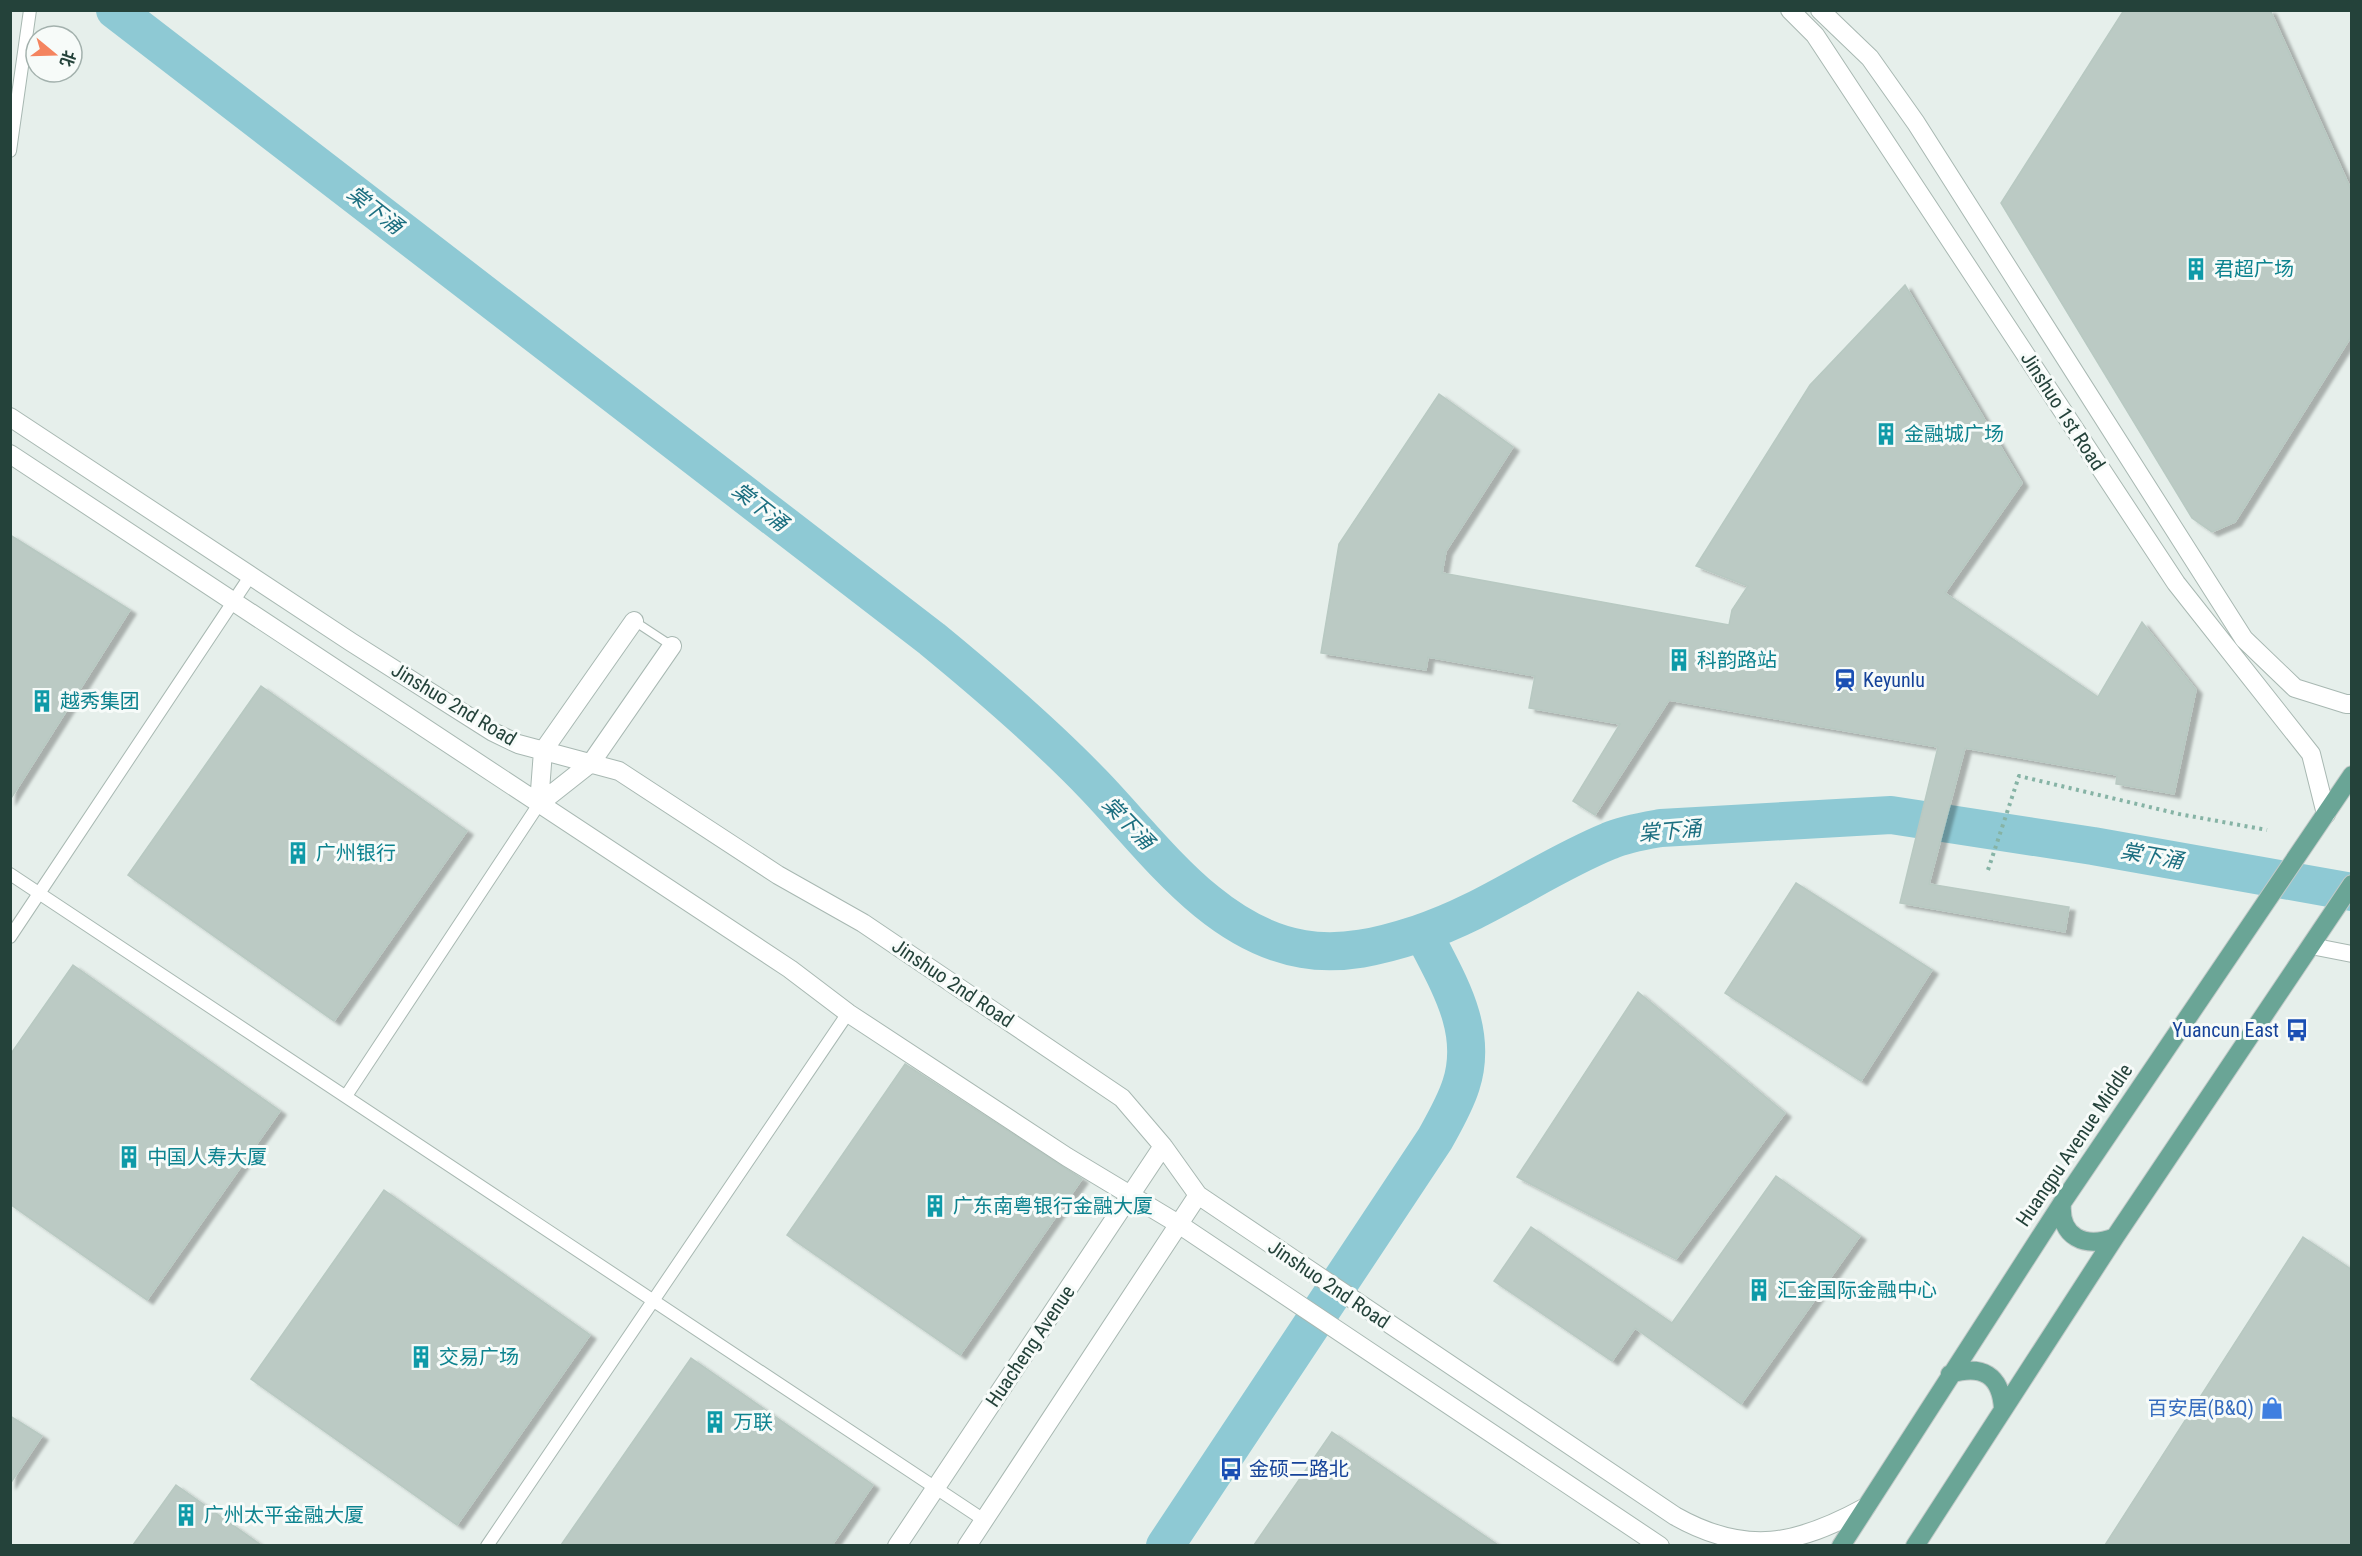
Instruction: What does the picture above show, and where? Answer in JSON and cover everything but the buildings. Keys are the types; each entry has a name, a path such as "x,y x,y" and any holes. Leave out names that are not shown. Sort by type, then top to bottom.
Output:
{"main road":[{"name":"Huangpu Avenue Middle","path":"1841,1545 2062,1203 2352,775"},
{"path":"1915,1545 2115,1237 2352,884"},
{"path":"2062,1203 2063,1221 2075,1237 2094,1242 2115,1237"},
{"path":"1950,1374 1970,1370 1989,1375 2000,1390 2003,1409"}],"street":[{"path":"10,151 30,10"},
{"name":"Jinshuo 1st Road","path":"1790,10 1815,35 2176,583 2311,754 2326,814"},
{"name":"Jinshuo 1st Road","path":"1820,10 1870,57 1916,123 2244,639 2295,688 2352,704"},
{"name":"Jinshuo 2nd Road","path":"10,417 493,732 510,741 591,763 628,776 778,875 863,923 1108,1087 1134,1110 1198,1196 1675,1516 1714,1535 1743,1541 1777,1540 1809,1533 1838,1522 1866,1507"},
{"name":"Jinshuo 2nd Road","path":"10,454 790,969 848,1013 1130,1196 1180,1225 1660,1545"},
{"path":"10,937 251,575"},
{"path":"539,804 543,750 634,621"},
{"path":"346,1096 539,804 591,763 672,646"},
{"path":"10,874 984,1520"},
{"path":"2311,946 2352,954"},
{"path":"487,1545 848,1013"},
{"name":"Huacheng Avenue","path":"897,1545 1163,1146"},
{"path":"967,1545 1198,1196"}],"lane":[{"path":"634,621 672,646"}],"path":[{"path":"1988,870 2019,776 2180,814 2267,830"}],"waterway":[{"name":"棠下涌","path":"115,10 932,639 1055,746 1186,884 1241,925 1271,940 1303,949 1332,951 1361,949 1418,934 1467,914 1585,852 1615,839 1641,832 1661,828 1891,815 2093,846 2352,892"},
{"path":"1165,1546 1435,1139 1456,1099 1466,1064 1463,1025 1450,987 1423,933"}],"place":[{"name":"君超广场","path":"2196,269"},
{"name":"金融城广场","path":"1886,434"},
{"name":"科韵路站","path":"1679,660"},
{"name":"Keyunlu","path":"1845,680"},
{"name":"越秀集团","path":"42,701"},
{"name":"广州银行","path":"298,853"},
{"name":"Yuancun East","path":"2297,1030"},
{"name":"中国人寿大厦","path":"129,1157"},
{"name":"广东南粤银行金融大厦","path":"935,1206"},
{"name":"汇金国际金融中心","path":"1759,1290"},
{"name":"交易广场","path":"421,1357"},
{"name":"百安居(B&Q)","path":"2272,1408"},
{"name":"万联","path":"715,1422"},
{"name":"金硕二路北","path":"1231,1469"},
{"name":"广州太平金融大厦","path":"186,1515"}]}
